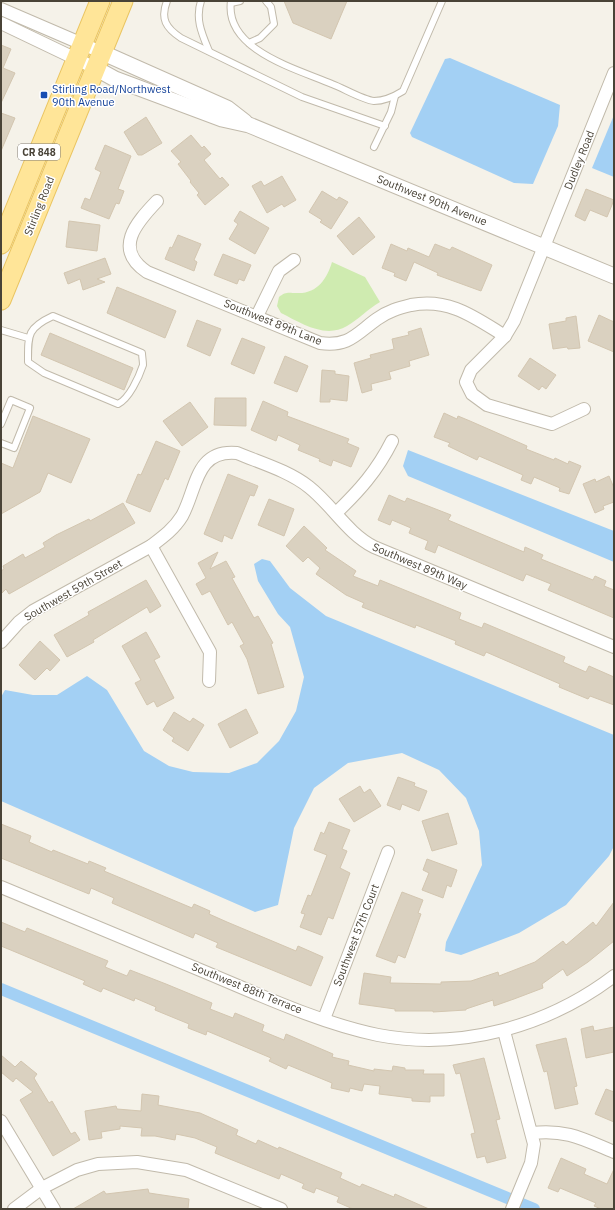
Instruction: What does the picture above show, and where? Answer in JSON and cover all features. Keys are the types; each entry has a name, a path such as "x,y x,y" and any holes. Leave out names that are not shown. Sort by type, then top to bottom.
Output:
{"main road":[{"name":"Stirling Road","path":"1,244 100,1"},
{"name":"Stirling Road","path":"1,300 122,1"}],"street":[{"path":"1,9 80,52 98,60"},
{"path":"1,23 98,60"},
{"name":"Southwest 90th Avenue","path":"98,60 115,79 222,119 249,124 614,276"},
{"name":"Dudley Road","path":"584,409 552,424 487,405 472,394 466,382 467,376 473,366 505,336 514,321 614,73"},
{"name":"Southwest 89th Lane","path":"157,201 138,220 131,241 130,256 136,264 147,272 320,342 338,343 353,338 378,318 396,308 418,304 445,304 473,316 505,336"},
{"path":"257,316 279,271 294,260"},
{"path":"336,513 363,487 384,458 392,441"},
{"name":"Southwest 89th Way","path":"151,546 174,527 182,515 204,465 211,458 227,452 237,453 300,480 336,513 352,532 374,548 614,647"},
{"path":"151,546 210,652 210,681"},
{"name":"Southwest 59th Street","path":"1,642 18,622 32,611 151,546"},
{"name":"Southwest 57th Court","path":"324,1019 388,852"},
{"name":"Southwest 88th Terrace","path":"1,887 260,994 324,1019 379,1035 405,1038 451,1038 504,1031 543,1017 564,1007 614,976"},
{"path":"504,1031 532,1133 534,1152 512,1209"},
{"path":"1,1120 54,1209"},
{"path":"532,1133 549,1131 568,1133 614,1152"},
{"path":"14,1209 42,1188 78,1170 98,1164 138,1162 186,1170 281,1209"}],"lane":[{"path":"167,1 163,15 165,24 181,38 302,96 385,126"},
{"path":"202,1 198,19 200,30 209,51"},
{"path":"240,1 231,2 230,15 237,31 249,43 270,58 374,101 395,96 403,91 442,1"},
{"path":"249,43 260,38 274,24 271,7 266,1"},
{"path":"374,147 391,112 395,96"},
{"path":"54,316 142,353 143,364 129,395 125,401 118,404 44,373 28,362 28,338 40,322 54,316"},
{"path":"1,330 28,338"},
{"path":"1,424 11,400 30,408 14,448 1,443"}],"green space":[{"path":"332,262 365,277 380,302 347,326 339,330 330,331 313,328 281,313 277,306 281,295 286,293 304,293 316,288 324,280"}],"water":[{"path":"450,58 560,105 558,126 533,184 514,183 412,137 410,133 445,59"},
{"path":"614,115 614,177 592,168"},
{"path":"408,450 614,531 614,562 408,476 403,466"},
{"path":"262,559 270,561 290,588 326,616 614,735 614,846 609,856 566,905 519,933 461,955 445,951 446,942 482,865 479,831 466,798 439,770 402,753 348,763 314,788 294,828 278,905 255,912 1,801 1,697 5,690 33,695 57,695 87,676 107,690 144,751 169,766 193,772 229,773 257,763 279,741 296,711 304,677 290,627 278,614 258,581 254,564"}],"building":[{"path":"284,1 347,1 331,39 293,23"},
{"path":"1,45 11,49 3,68 15,73 1,103"},
{"path":"1,113 15,118 1,151"},
{"path":"146,117 162,143 142,155 138,155 124,132"},
{"path":"191,135 202,148 204,146 211,154 204,160 220,179 222,177 229,185 205,205 197,195 199,193 178,164 181,162 171,151"},
{"path":"105,145 131,156 118,189 124,191 119,204 116,203 109,219 81,208 85,198 90,200 101,172 95,169"},
{"path":"282,176 296,200 284,207 282,204 267,213 252,186 261,181 264,186"},
{"path":"586,189 614,200 607,217 590,210 585,221 575,216"},
{"path":"322,191 337,200 339,197 348,202 331,229 320,222 322,220 309,212"},
{"path":"240,211 269,228 255,254 229,239 238,224 234,221"},
{"path":"359,217 375,237 353,255 337,236"},
{"path":"69,221 100,225 97,251 66,247"},
{"path":"178,235 201,244 194,260 197,262 194,271 165,259 170,247 172,248"},
{"path":"391,244 407,251 408,248 429,257 435,244 450,250 452,247 492,265 481,291 437,275 438,273 414,262 406,281 394,276 395,273 382,268"},
{"path":"223,254 251,265 244,281 239,279 237,284 214,275"},
{"path":"105,258 111,274 97,279 105,282 83,290 80,279 68,284 64,273"},
{"path":"117,287 176,311 165,338 107,313"},
{"path":"599,315 614,322 614,352 588,341"},
{"path":"576,316 580,348 568,349 567,347 553,349 549,324 566,321 566,318"},
{"path":"197,320 221,329 210,356 187,346"},
{"path":"421,328 429,355 409,361 410,366 389,372 391,379 371,384 372,390 362,393 354,363 371,358 370,355 394,349 392,339 409,335 408,332"},
{"path":"50,333 133,368 124,390 41,355"},
{"path":"242,338 265,347 254,374 231,364"},
{"path":"285,356 308,366 297,392 274,383"},
{"path":"530,358 556,375 546,389 542,386 539,390 518,376"},
{"path":"322,370 335,371 335,374 349,376 347,401 330,399 330,402 320,402"},
{"path":"215,398 246,398 246,426 214,425"},
{"path":"263,401 288,412 287,416 349,439 347,443 359,448 351,467 333,460 331,466 319,461 320,459 298,450 300,445 278,435 276,441 251,430"},
{"path":"190,402 208,427 182,446 163,421"},
{"path":"444,413 457,419 458,416 470,421 527,446 526,449 554,460 555,458 568,464 569,461 581,466 569,494 559,491 560,488 534,477 531,484 521,480 523,475 479,456 477,460 448,446 450,443 434,437"},
{"path":"33,416 90,439 71,483 48,473 40,492 1,514 1,463 13,468"},
{"path":"156,441 180,451 168,480 165,478 150,512 126,502 138,474 141,475"},
{"path":"228,474 258,486 254,496 250,495 232,539 224,535 222,542 204,534"},
{"path":"609,476 614,488 614,502 603,506 604,509 595,513 583,484 595,479 596,482"},
{"path":"389,495 405,502 407,498 451,515 448,520 524,552 525,547 543,555 541,559 593,580 595,576 606,581 604,586 614,590 614,618 548,590 551,584 526,574 523,581 438,545 435,553 425,549 428,541 409,533 411,528 392,520 390,525 378,520"},
{"path":"269,499 294,509 284,536 258,525"},
{"path":"123,503 135,523 9,594 6,589 1,594 1,571 4,569 3,566 23,554 25,558 45,547 43,543 56,535 89,519 90,521"},
{"path":"304,526 327,548 325,550 356,571 353,576 378,586 380,580 461,613 459,619 482,628 484,623 565,657 563,662 586,672 589,666 614,677 614,705 590,696 588,699 559,687 560,684 486,652 484,656 455,644 456,641 416,625 415,628 362,607 364,603 346,595 316,574 320,568 308,557 303,562 286,546"},
{"path":"218,552 210,569 226,561 235,577 232,578 254,618 258,616 273,643 271,644 284,687 258,694 247,659 240,646 244,644 232,622 228,625 210,591 202,595 196,584 206,578 198,563"},
{"path":"146,580 161,606 150,613 147,607 93,640 94,642 67,657 54,635 89,615 88,612"},
{"path":"146,632 160,657 154,660 174,698 157,707 154,701 147,705 135,683 141,680 122,646"},
{"path":"40,641 60,660 50,671 47,668 35,680 19,665"},
{"path":"246,709 258,733 230,748 218,724"},
{"path":"174,712 190,722 193,718 204,725 188,751 172,741 174,738 163,730"},
{"path":"398,777 415,783 414,786 427,791 419,811 402,804 400,810 387,805"},
{"path":"360,786 364,793 370,789 381,806 354,822 339,799"},
{"path":"448,813 457,844 432,851 422,821"},
{"path":"329,822 350,830 342,849 347,851 340,868 350,873 333,919 328,917 321,935 300,927 305,914 301,913 308,895 311,896 327,855 314,850 321,832 324,834"},
{"path":"1,824 31,836 29,842 52,852 53,850 88,864 89,861 106,868 104,871 192,908 194,904 210,911 209,914 296,951 298,946 323,957 311,986 216,947 218,943 195,933 193,938 112,903 114,898 91,888 89,894 1,858"},
{"path":"427,859 457,870 451,887 447,885 443,898 422,890 429,873 423,870"},
{"path":"402,892 423,900 418,913 421,914 405,958 398,955 395,963 376,956"},
{"path":"614,902 614,941 588,962 567,976 563,969 542,984 543,988 494,1006 493,1000 466,1010 433,1012 395,1011 395,1009 359,1004 364,973 391,977 390,983 441,984 441,982 471,981 498,972 499,976 535,962 563,941 566,945 593,922 596,926"},
{"path":"1,922 25,932 27,928 108,961 105,967 127,976 130,970 166,984 212,1003 210,1009 233,1018 235,1013 264,1025 262,1031 284,1040 286,1034 333,1054 332,1057 349,1061 348,1065 374,1071 374,1069 392,1071 393,1066 405,1068 405,1070 424,1070 423,1074 444,1074 444,1096 430,1096 430,1102 412,1101 412,1098 379,1094 380,1086 364,1084 362,1091 350,1088 349,1092 331,1088 332,1083 288,1065 286,1069 269,1061 271,1058 207,1031 206,1035 188,1028 189,1024 155,1010 156,1007 135,998 134,1001 103,988 101,992 83,984 85,981 1,946"},
{"path":"593,1026 594,1031 614,1027 614,1052 586,1058 581,1029"},
{"path":"566,1038 577,1086 574,1087 578,1104 555,1109 547,1071 544,1072 536,1045"},
{"path":"1,1055 15,1067 21,1061 37,1074 34,1078 49,1103 52,1101 71,1134 75,1132 80,1140 53,1156 20,1100 33,1092 16,1078 13,1082 1,1072"},
{"path":"484,1058 500,1119 496,1120 506,1158 487,1163 485,1156 477,1158 471,1134 475,1133 460,1073 456,1074 453,1065"},
{"path":"606,1089 614,1092 614,1122 595,1114"},
{"path":"142,1094 159,1096 158,1105 200,1113 238,1130 236,1135 256,1144 258,1140 278,1149 279,1147 342,1173 340,1178 360,1187 362,1184 394,1197 395,1194 429,1209 353,1209 337,1202 339,1197 316,1188 314,1193 302,1188 304,1184 281,1174 279,1179 215,1153 217,1147 195,1138 176,1134 175,1140 155,1136 141,1136 142,1128 120,1126 120,1129 101,1132 102,1138 89,1140 85,1111 116,1106 117,1109 141,1111"},
{"path":"561,1158 586,1169 584,1174 607,1184 614,1169 614,1209 601,1209 594,1206 596,1203 560,1188 558,1192 548,1188"},
{"path":"148,1189 149,1193 189,1199 188,1209 73,1209 104,1191 106,1194"}],"waterway":[{"path":"1,989 534,1209"}],"place":[{"name":"Stirling Road/Northwest 90th Avenue","path":"44,95"}]}
